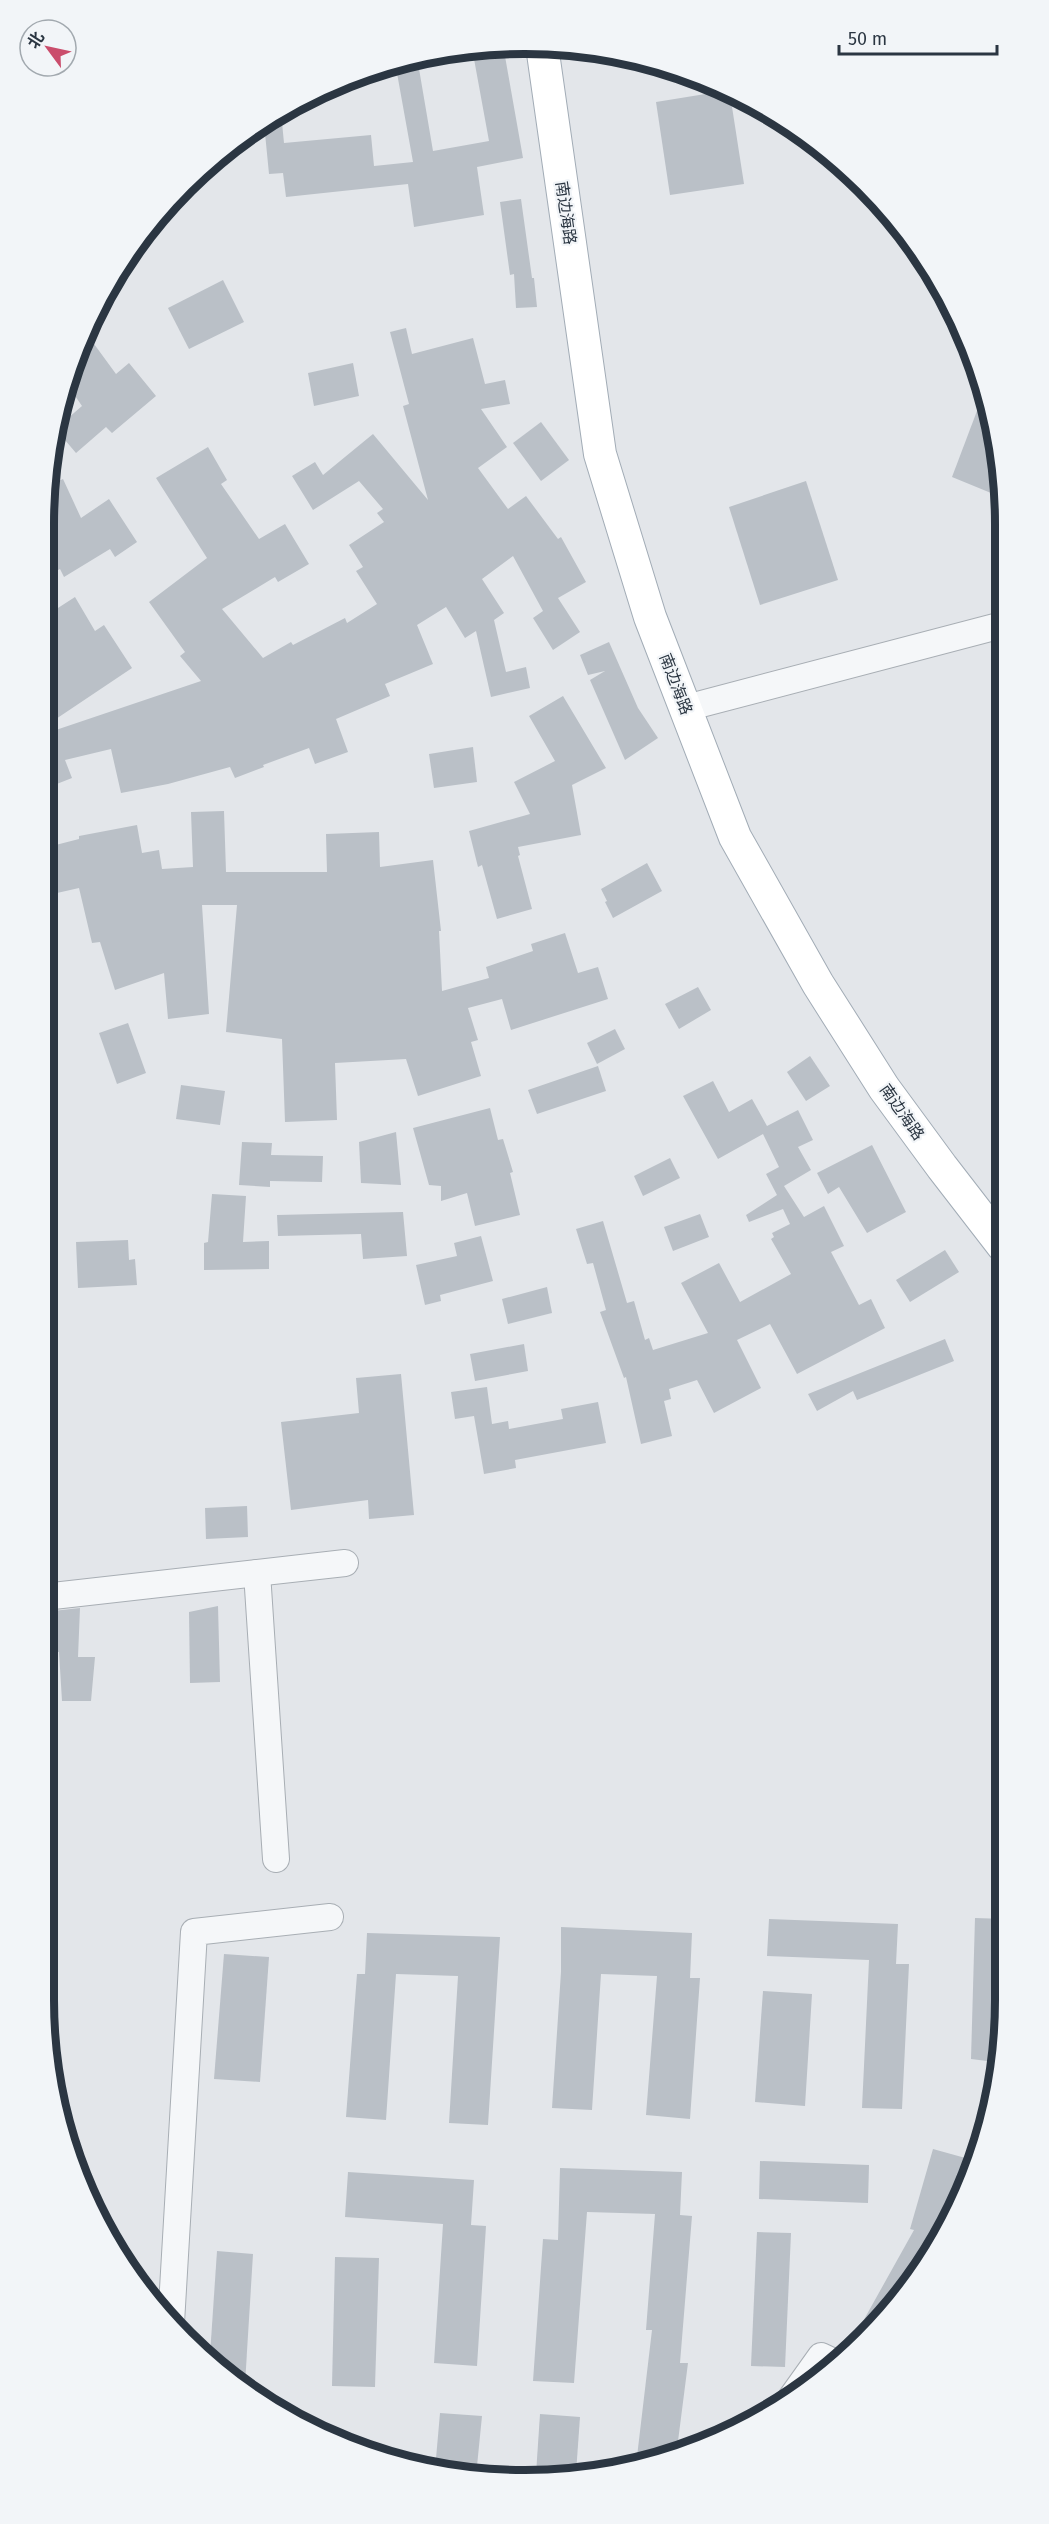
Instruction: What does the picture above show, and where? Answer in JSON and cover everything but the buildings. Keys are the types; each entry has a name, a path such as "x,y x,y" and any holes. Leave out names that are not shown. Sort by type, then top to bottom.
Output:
{"main road":[{"name":"南边海路","path":"543,55 600,454 650,617 735,837 818,984 884,1088 995,1235"}],"street":[{"path":"686,708 995,627"},
{"path":"54,1596 345,1563"},
{"path":"257,1573 276,1859"},
{"path":"172,2311 194,1932 330,1917"},
{"path":"805,2378 820,2356 827,2359"}]}
